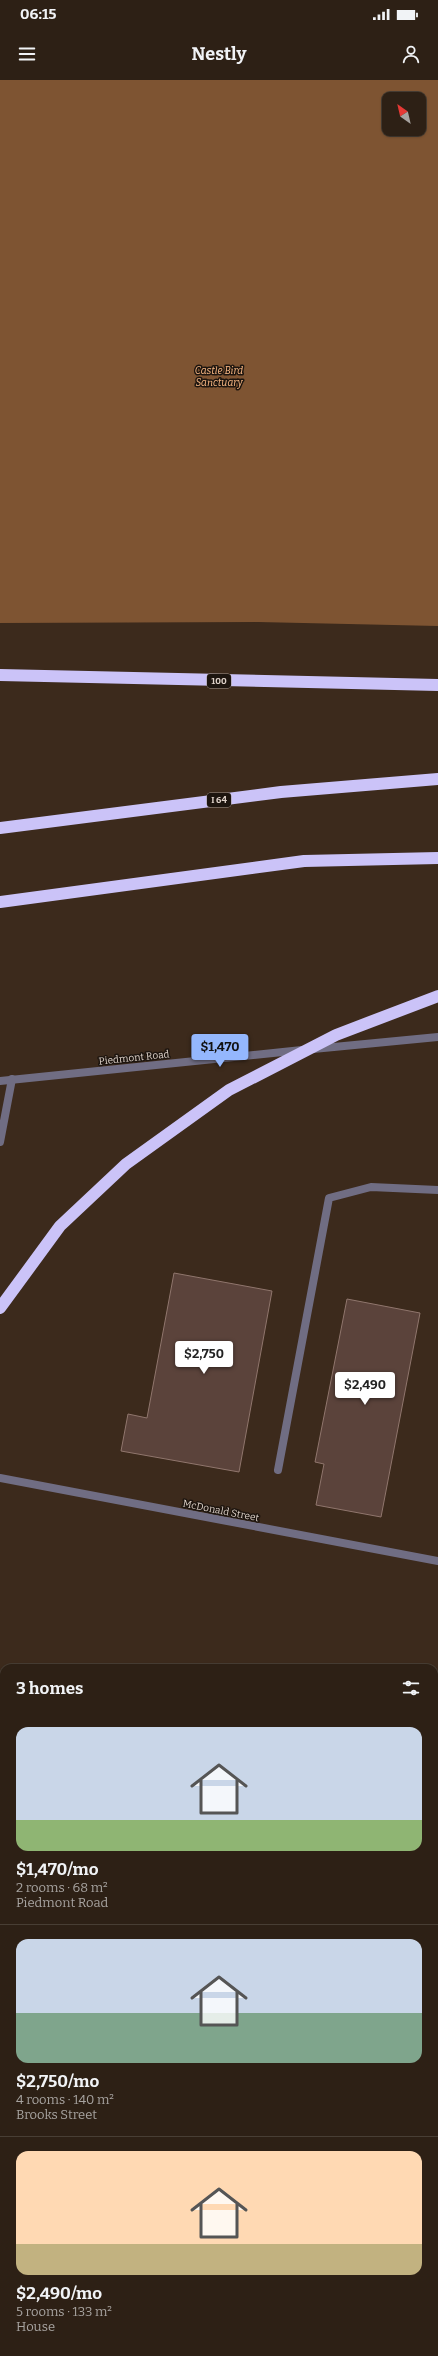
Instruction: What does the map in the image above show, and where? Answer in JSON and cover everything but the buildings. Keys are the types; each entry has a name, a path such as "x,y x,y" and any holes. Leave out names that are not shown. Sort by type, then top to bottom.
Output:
{"highway":[{"name":"100","path":"0,675 438,685"},
{"name":"I 64","path":"0,828 281,792 438,780"},
{"path":"0,902 304,861 438,858"},
{"path":"0,1308 60,1226 126,1164 222,1095 336,1035 438,996"}],"street":[{"name":"Piedmont Road","path":"0,1081 438,1037"},
{"path":"0,1142 12,1079"},
{"path":"278,1470 329,1198 371,1187 438,1190"},
{"name":"McDonald Street","path":"0,1478 438,1561"}],"green space":[{"name":"Castle Bird Sanctuary","path":"0,80 438,80 438,626 258,622 0,623"}]}
